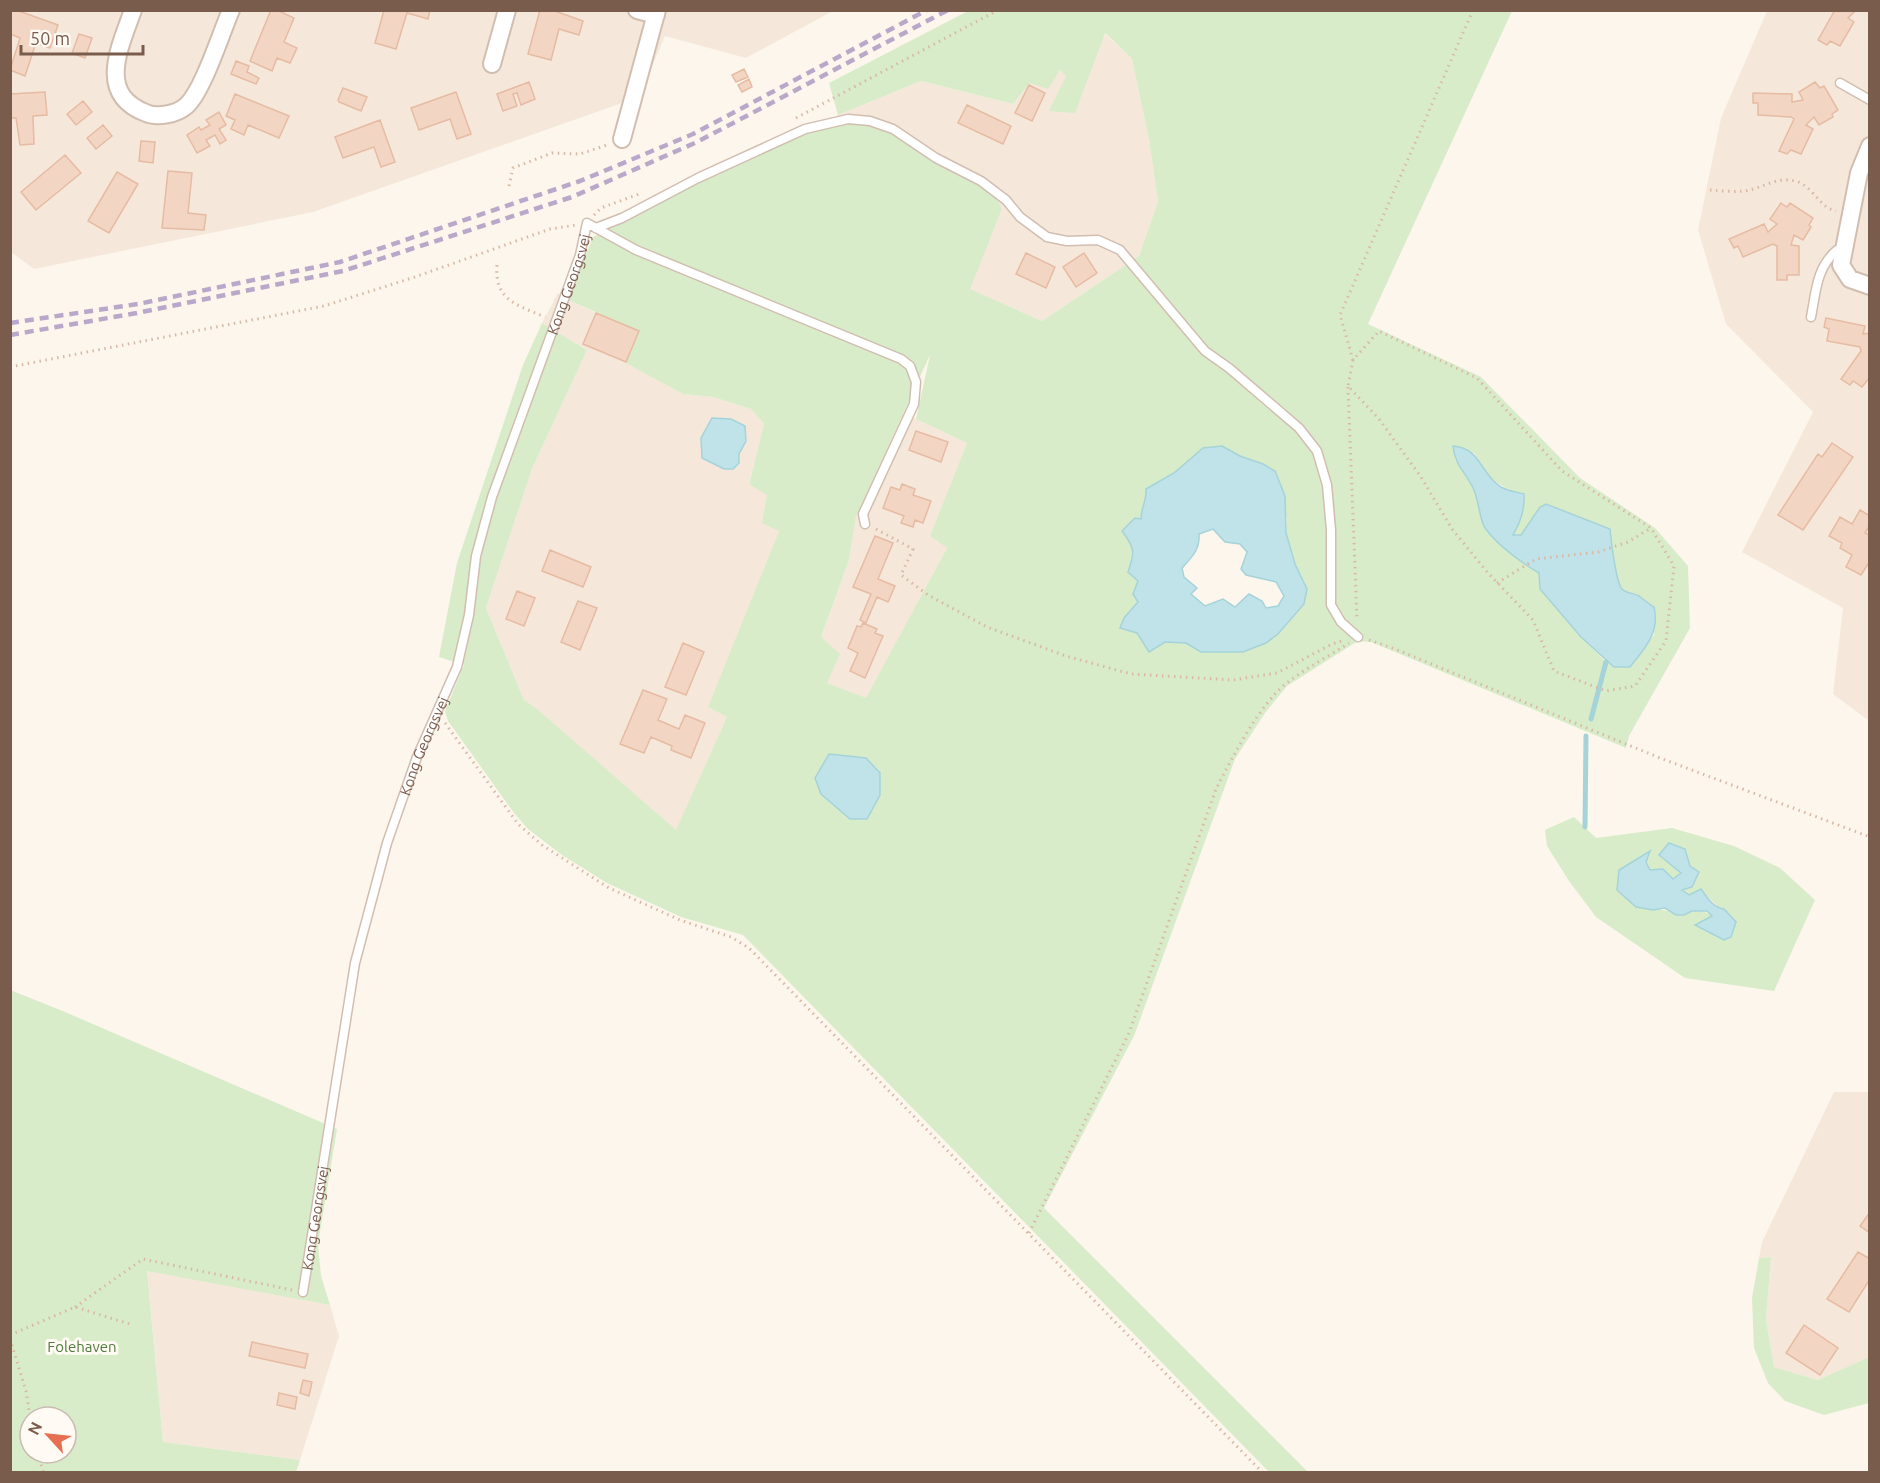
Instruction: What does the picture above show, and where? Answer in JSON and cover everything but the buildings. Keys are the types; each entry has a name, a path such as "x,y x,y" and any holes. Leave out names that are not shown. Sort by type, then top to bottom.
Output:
{"street":[{"path":"133,10 116,58 117,85 130,105 149,115 168,114 186,106 199,87 231,10"},
{"path":"492,64 507,10"},
{"path":"622,139 656,13 637,10"},
{"path":"1869,146 1859,173 1841,265 1850,279 1869,286"}],"lane":[{"path":"1840,83 1869,100"},
{"name":"Kong Georgsvej","path":"596,228 622,218 698,178 805,129 848,118 893,129 936,158 981,181 1006,200 1020,217 1047,237 1067,241 1098,240 1119,250 1204,351 1229,368 1299,428 1317,452 1327,485 1331,530 1331,605 1341,622 1358,637"},
{"name":"Kong Georgsvej","path":"303,1292 355,963 367,915 391,833 417,758 458,667 469,615 476,555 492,497 580,255 587,223 636,250 901,358 910,366 916,382 914,404 863,514 865,524"},
{"path":"1811,317 1820,273 1827,259 1837,250 1844,251"}],"path":[{"path":"793,120 998,10"},
{"path":"1358,637 1348,386 1353,360 1340,315 1473,10"},
{"path":"509,186 513,168 552,153 580,154 595,151 622,139"},
{"path":"1710,190 1746,191 1777,180 1794,180 1805,185 1829,210 1851,213"},
{"path":"10,368 324,306 415,277 550,229 587,223 601,208 645,191"},
{"path":"497,265 496,278 501,291 511,303 555,321"},
{"path":"1348,386 1379,419 1421,477 1452,529 1497,583 1533,620 1554,671 1606,691 1635,686 1666,641 1674,566 1651,528 1562,471 1477,378 1379,331 1353,360"},
{"path":"865,524 913,549 901,575 928,595 987,627 1066,656 1131,674 1233,680 1277,673 1332,644 1358,637 1395,649 1660,758 1869,837"},
{"path":"1497,583 1536,559 1598,552 1628,542 1651,528"},
{"path":"1029,1233 1129,1033 1216,789 1232,758 1262,711 1285,684 1358,637"},
{"path":"439,710 447,727 518,824 557,855 609,888 680,920 731,937 749,948 1262,1473"},
{"path":"28,1405 10,1337 75,1307 143,1259 303,1292"},
{"path":"75,1307 133,1324"}],"shaded area":[{"path":"11,11 833,11 746,58 665,36 639,97 313,212 34,269 11,252"},
{"path":"1767,11 1869,11 1869,721 1833,694 1843,608 1742,552 1813,412 1726,324 1698,230 1721,118"},
{"path":"1104,33 1132,59 1149,140 1158,201 1139,256 1042,321 969,289 1002,209 828,127 838,115 921,81 1013,104 1030,83 1059,70 1066,75"},
{"path":"558,293 568,300 639,331 626,362 683,394 713,397 751,409 764,424 749,483 768,495 779,531 709,707 727,717 676,831 535,707 524,700 486,608 532,469 587,350 542,323"},
{"path":"905,411 916,419 967,443 931,536 947,548 866,699 827,683 821,637 849,560 856,517"},
{"path":"1834,1092 1869,1092 1869,1357 1818,1380 1774,1367 1766,1319 1771,1257 1759,1258 1762,1242"},
{"path":"147,1270 330,1305 339,1336 300,1460 163,1442"}],"green space":[{"path":"968,11 1512,11 1368,324 1481,377 1580,478 1655,528 1688,566 1690,628 1629,736 1626,748 1371,642 1358,641 1287,686 1265,713 1235,759 1134,1036 1044,1208 1308,1472 1269,1472 743,935 681,917 607,883 562,855 528,829 514,813 448,721 445,711 464,665 439,657 457,563 523,365 542,323 587,350 532,469 486,608 524,700 535,707 676,830 727,717 708,707 779,531 762,523 767,495 749,484 764,424 751,409 713,397 683,394 626,363 639,331 568,300 593,237 674,194 802,134 857,123 889,131 993,194 1002,209 970,289 1042,321 1139,256 1158,201 1149,140 1132,59 1105,33 1075,113 1049,111 1066,76 1060,70 1048,89 1030,83 1013,104 921,81 838,115 829,83","holes":["930,355 916,419 967,443 930,536 947,548 866,698 827,683 840,654 821,637 849,560 856,517","1222,446 1240,456 1287,519 1286,533 1295,564 1307,589 1304,604 1278,634 1266,643 1243,652 1201,652 1186,643 1165,642 1149,652 1124,618 1138,602 1138,581 1128,572 1146,489 1174,473 1203,448","1474,453 1494,480 1506,488 1524,494 1521,516 1512,535 1521,536 1540,507 1610,529 1614,561 1622,589 1639,596 1654,607 1654,635 1630,667 1606,662 1540,589 1539,573 1523,563 1484,527 1479,500 1473,486 1455,459"]},
{"path":"1574,817 1596,838 1672,828 1734,846 1780,868 1815,900 1774,991 1685,978 1596,917 1547,846 1545,830","holes":["1650,853 1646,862 1650,870 1674,879 1682,873 1659,856 1696,879 1681,889 1689,895 1701,890 1719,908 1724,940 1696,925 1712,916 1708,913 1695,911 1676,915 1665,910 1642,909 1632,904 1617,890 1620,870"]},
{"name":"Folehaven","path":"10,990 337,1129 318,1244 321,1276 330,1305 147,1271 163,1442 300,1460 296,1472 11,1472"},
{"path":"1771,1257 1766,1319 1774,1367 1818,1380 1869,1357 1869,1403 1824,1415 1785,1401 1768,1383 1754,1348 1752,1298 1759,1258"}],"water":[{"path":"712,418 731,419 745,426 746,441 739,454 739,463 733,469 724,469 702,458 701,438"},
{"path":"1222,446 1275,471 1285,496 1286,533 1295,564 1307,589 1304,604 1278,634 1266,643 1243,652 1201,652 1186,643 1165,642 1149,652 1137,633 1120,628 1124,618 1138,602 1133,594 1138,581 1128,572 1132,550 1122,531 1135,518 1141,519 1146,489 1174,473 1203,448","holes":["1213,529 1225,542 1240,544 1247,552 1241,569 1246,575 1276,582 1284,596 1278,606 1266,608 1262,601 1249,594 1235,607 1223,599 1205,606 1191,594 1197,588 1184,577 1182,568 1197,549 1199,534"]},
{"path":"1453,446 1469,451 1475,456 1494,482 1501,487 1524,494 1522,515 1513,535 1521,535 1540,507 1546,504 1610,529 1614,561 1622,589 1639,596 1654,607 1655,625 1650,640 1630,667 1614,667 1581,637 1540,589 1539,573 1510,553 1485,528 1475,493 1458,464"},
{"path":"829,754 866,758 880,773 880,795 867,819 850,819 821,794 815,778"},
{"path":"1669,843 1685,849 1690,866 1699,872 1692,887 1682,890 1689,895 1701,889 1713,904 1724,909 1736,922 1731,937 1724,940 1695,925 1712,916 1707,911 1692,911 1684,915 1676,915 1665,908 1653,910 1636,907 1617,890 1619,870 1650,851 1646,862 1650,870 1663,869 1673,879 1681,873 1659,855"}],"waterway":[{"path":"1591,719 1606,662"},
{"path":"1585,827 1586,736"}],"railway":[{"path":"10,323 138,304 340,262 580,181 693,134 927,10"},
{"path":"10,335 137,313 343,271 572,197 697,142 948,10"}]}
